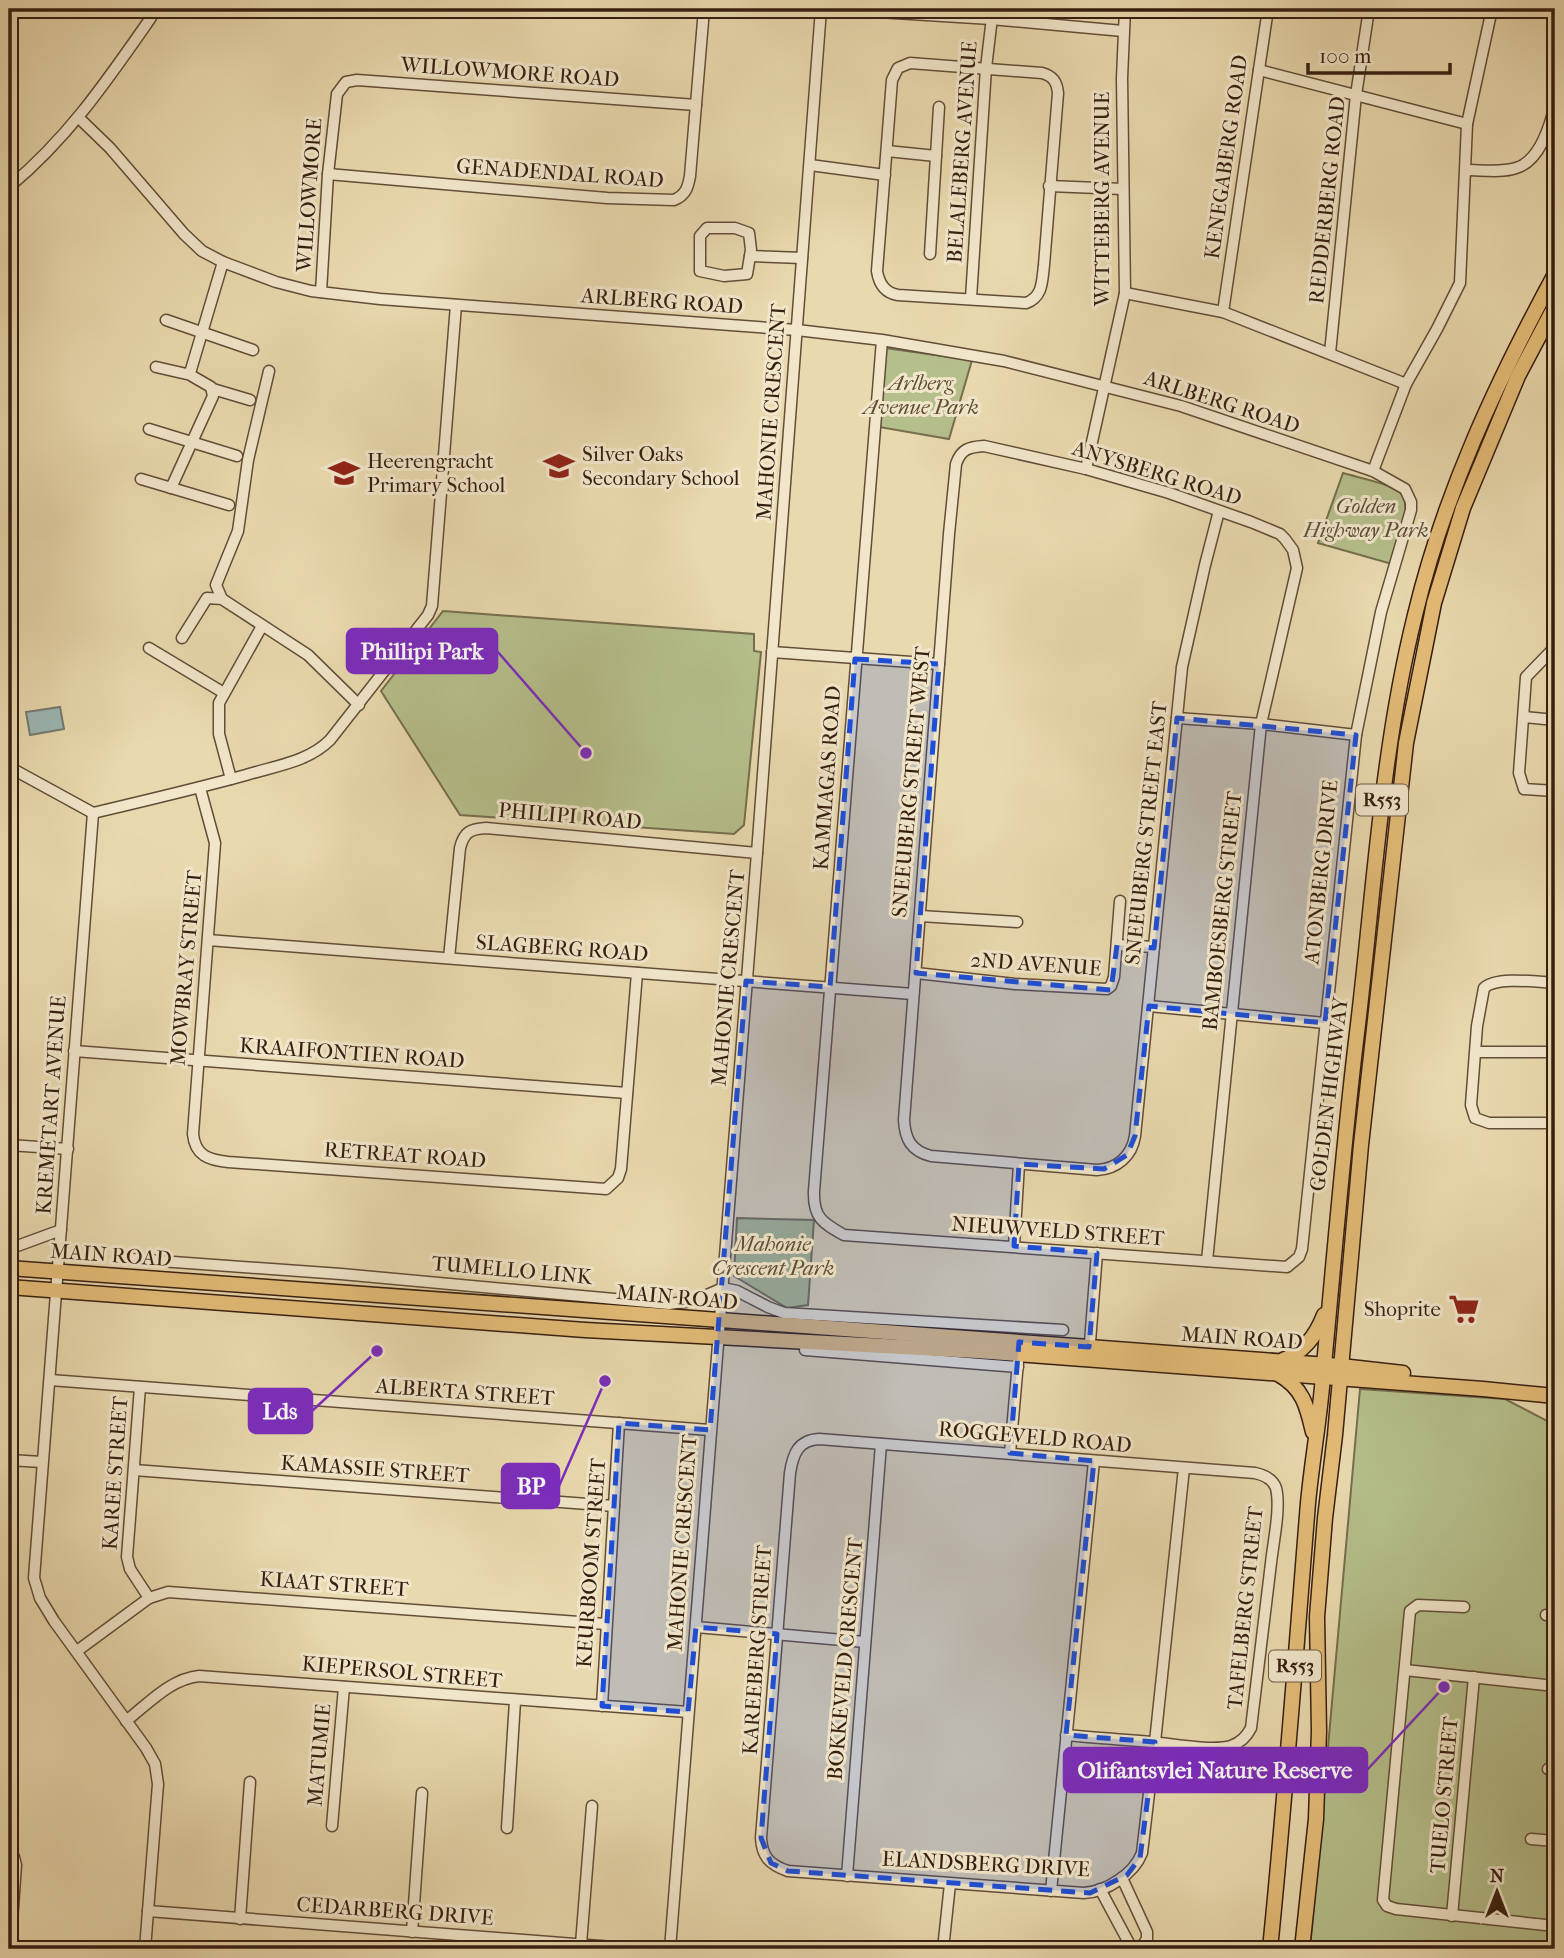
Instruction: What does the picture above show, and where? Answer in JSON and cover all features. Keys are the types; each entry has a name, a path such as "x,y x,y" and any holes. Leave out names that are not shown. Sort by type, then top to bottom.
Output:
{"main road":[{"name":"GOLDEN HIGHWAY","path":"1269,1949 1329,1303 1382,802 1398,700 1413,619 1441,522 1504,370 1555,274"},
{"name":"GOLDEN HIGHWAY","path":"1302,1949 1316,1819 1319,1731 1317,1617 1362,1145 1398,801 1413,699 1434,603 1463,508 1518,376 1555,306"},
{"name":"MAIN ROAD","path":"9,1268 719,1322 1018,1354"},
{"name":"MAIN ROAD","path":"9,1287 718,1338 1018,1354 1089,1353 1440,1378 1483,1389 1555,1396"},
{"path":"1315,1443 1307,1403 1301,1392 1278,1368 1310,1340 1329,1303"}],"street":[{"path":"9,187 46,154 79,118 155,9"},
{"name":"GENADENDAL ROAD","path":"328,174 607,198 674,200 684,194 689,184 704,9"},
{"name":"MAHONIE CRESCENT","path":"670,1949 821,9"},
{"path":"830,9 992,14 1123,32"},
{"name":"WITTEBERG AVENUE","path":"1086,469 1125,293 1125,9"},
{"name":"KENEGABERG ROAD","path":"1223,312 1268,9"},
{"name":"REDDERBERG ROAD","path":"1330,353 1356,95 1369,9"},
{"path":"1373,471 1406,384 1460,283 1467,124 1492,9"},
{"name":"BELALEBERG AVENUE","path":"971,298 992,14"},
{"path":"914,63 1042,73 1051,76 1056,82 1058,93 1044,265 1038,295 1026,303 898,295 888,292 880,284 877,271 887,151 892,80 898,68 914,63"},
{"path":"1259,70 1467,124"},
{"name":"WILLOWMORE ROAD","path":"336,101 341,85 357,80 696,104"},
{"name":"WILLOWMORE","path":"321,292 328,174 336,101"},
{"path":"1466,170 1509,170 1525,164 1545,140 1555,105"},
{"path":"930,254 939,107"},
{"name":"ARLBERG ROAD","path":"79,118 110,148 184,234 202,250 223,262 276,282 321,292 456,305 797,330 882,340 1004,361 1181,406 1373,471 1401,485 1408,494"},
{"path":"887,151 936,156"},
{"path":"810,165 885,175"},
{"path":"1049,186 1123,189"},
{"path":"707,228 746,231 750,238 750,256 749,270 745,275 703,274 698,267 701,233 707,228"},
{"path":"750,256 802,258"},
{"path":"191,375 223,262"},
{"path":"1125,293 1223,312 1406,384"},
{"path":"9,767 93,813 200,788 313,754 330,740 428,615 433,601 456,305"},
{"path":"166,320 253,349"},
{"name":"KAMMAGAS ROAD","path":"819,1218 814,1209 814,1191 882,340"},
{"path":"156,367 191,375 212,389 250,400"},
{"path":"222,599 216,585 237,531 250,451 269,371"},
{"path":"171,488 213,396 212,389"},
{"path":"149,429 237,456"},
{"name":"ANYSBERG ROAD","path":"984,446 1086,469 1169,493 1280,534 1293,550 1297,568"},
{"name":"SNEEUBERG STREET WEST","path":"984,446 963,450 956,464 904,1120 907,1139 916,1150 931,1156 1019,1164"},
{"path":"141,479 229,505"},
{"name":"ATONBERG DRIVE","path":"1297,1260 1302,1249 1356,735 1381,612 1411,510 1408,494"},
{"name":"SNEEUBERG STREET EAST","path":"1019,1164 1097,1170 1109,1168 1123,1160 1134,1144 1182,667 1219,511"},
{"path":"1555,563 1555,576"},
{"name":"BAMBOESBERG STREET","path":"1207,1261 1261,724 1297,568"},
{"path":"182,638 207,598 222,599 309,655 359,705"},
{"path":"230,779 221,746 219,703 262,626"},
{"path":"1555,647 1527,674 1519,773 1520,783 1528,791 1555,791"},
{"path":"149,648 224,693"},
{"path":"772,652 940,664"},
{"path":"1524,717 1555,720"},
{"path":"1177,718 1356,735"},
{"name":"MOWBRAY STREET","path":"199,1153 193,1134 215,843 200,788"},
{"name":"KREMETART AVENUE","path":"93,813 35,1587 54,1621 151,1755 157,1773 145,1949"},
{"name":"PHILIPI ROAD","path":"449,958 460,848 463,836 468,831 486,828 757,853"},
{"name":"2ND AVENUE","path":"916,973 1015,984 1109,989 1117,945 1120,901"},
{"path":"920,916 1017,922"},
{"name":"SLAGBERG ROAD","path":"208,940 914,994"},
{"name":"2ND AVENUE","path":"1117,945 1154,947"},
{"path":"627,1093 637,973"},
{"path":"1555,983 1499,982 1486,985 1481,995 1471,1105 1475,1118 1489,1123 1555,1123"},
{"path":"1149,1006 1325,1023"},
{"name":"KRAAIFONTIEN ROAD","path":"74,1051 627,1093"},
{"path":"1476,1052 1555,1052"},
{"name":"RETREAT ROAD","path":"199,1153 228,1162 601,1189 610,1186 618,1178 621,1169 627,1093"},
{"path":"9,1144 68,1149"},
{"path":"1014,1247 1019,1164"},
{"name":"NIEUWVELD STREET","path":"819,1218 844,1235 1281,1268 1290,1266 1297,1260"},
{"path":"9,1249 61,1230"},
{"path":"1089,1353 1097,1253"},
{"name":"TUMELLO LINK","path":"118,1258 341,1274 669,1304 693,1301 723,1288"},
{"path":"723,1288 737,1291 784,1313 1063,1330"},
{"path":"805,1350 1018,1354 1010,1453"},
{"name":"ALBERTA STREET","path":"50,1380 710,1430"},
{"name":"KAREE STREET","path":"140,1387 127,1557 130,1569 149,1598"},
{"name":"KEURBOOM STREET","path":"601,1706 620,1423"},
{"name":"ROGGEVELD ROAD","path":"798,1447 806,1441 819,1439 1255,1473 1269,1479"},
{"name":"BOKKEVELD CRESCENT","path":"847,1876 881,1444"},
{"name":"KAREEBERG STREET","path":"765,1858 761,1849 761,1838 777,1634 790,1473 798,1447"},
{"path":"9,1460 43,1462"},
{"path":"1051,1891 1094,1461"},
{"name":"ELANDSBERG DRIVE","path":"765,1858 777,1868 788,1871 1051,1891 1090,1893 1122,1878 1138,1863 1142,1853 1184,1468"},
{"name":"KAMASSIE STREET","path":"134,1470 614,1506"},
{"name":"TAFELBERG STREET","path":"1155,1742 1227,1747 1242,1740 1251,1728 1275,1525 1277,1495 1275,1486 1269,1479"},
{"name":"KIAAT STREET","path":"77,1651 149,1598 163,1592 176,1591 607,1624"},
{"path":"1464,1606 1418,1605 1410,1612 1383,1900 1393,1909 1555,1926"},
{"path":"696,1627 865,1642"},
{"path":"1405,1670 1555,1685"},
{"name":"KIEPERSOL STREET","path":"125,1721 174,1684 188,1678 212,1676 688,1712"},
{"name":"TUELO STREET","path":"1452,1916 1474,1677"},
{"name":"MATUMIE","path":"332,1826 344,1687"},
{"path":"507,1828 515,1701"},
{"path":"1066,1735 1155,1742"},
{"path":"240,1919 250,1782"},
{"path":"412,1932 422,1793"},
{"path":"581,1944 592,1806"},
{"path":"1531,1839 1555,1841"},
{"path":"10,1849 16,1865 10,1949"},
{"path":"1100,1889 1129,1945 1142,1946 1147,1939 1147,1932 1122,1878"},
{"path":"943,1949 950,1884"},
{"name":"CEDARBERG DRIVE","path":"148,1912 639,1949"}],"highlighted area":[{"path":"855,659 939,664 916,973 1111,990 1117,945 1154,948 1177,718 1356,735 1325,1023 1149,1006 1135,1136 1127,1155 1104,1169 1019,1164 1014,1246 1097,1253 1089,1347 1019,1342 1010,1453 1094,1461 1066,1735 1155,1742 1140,1858 1127,1875 1090,1893 788,1871 771,1863 761,1838 777,1634 696,1627 688,1712 602,1706 619,1423 710,1430 746,981 830,987"}],"green space":[{"name":"Arlberg Avenue Park","path":"885,348 972,360 949,439 879,427"},
{"name":"Golden Highway Park","path":"1343,473 1386,485 1403,496 1406,514 1392,564 1318,543"},
{"path":"443,611 754,634 754,651 761,652 744,825 734,834 460,815 381,691"},
{"name":"Mahonie Crescent Park","path":"737,1218 814,1220 808,1305 787,1308 734,1276"},
{"path":"1360,1389 1505,1399 1555,1425 1555,1949 1310,1949"}],"water":[{"path":"60,707 64,729 30,735 26,712"}],"place":[{"name":"Silver Oaks Secondary School","path":"559,466"},
{"name":"Heerengracht Primary School","path":"344,473"},
{"name":"Phillipi Park","path":"586,753"},
{"name":"Shoprite","path":"1464,1309"},
{"name":"Lds","path":"377,1351"},
{"name":"BP","path":"605,1381"},
{"name":"Olifantsvlei Nature Reserve","path":"1444,1687"}]}
